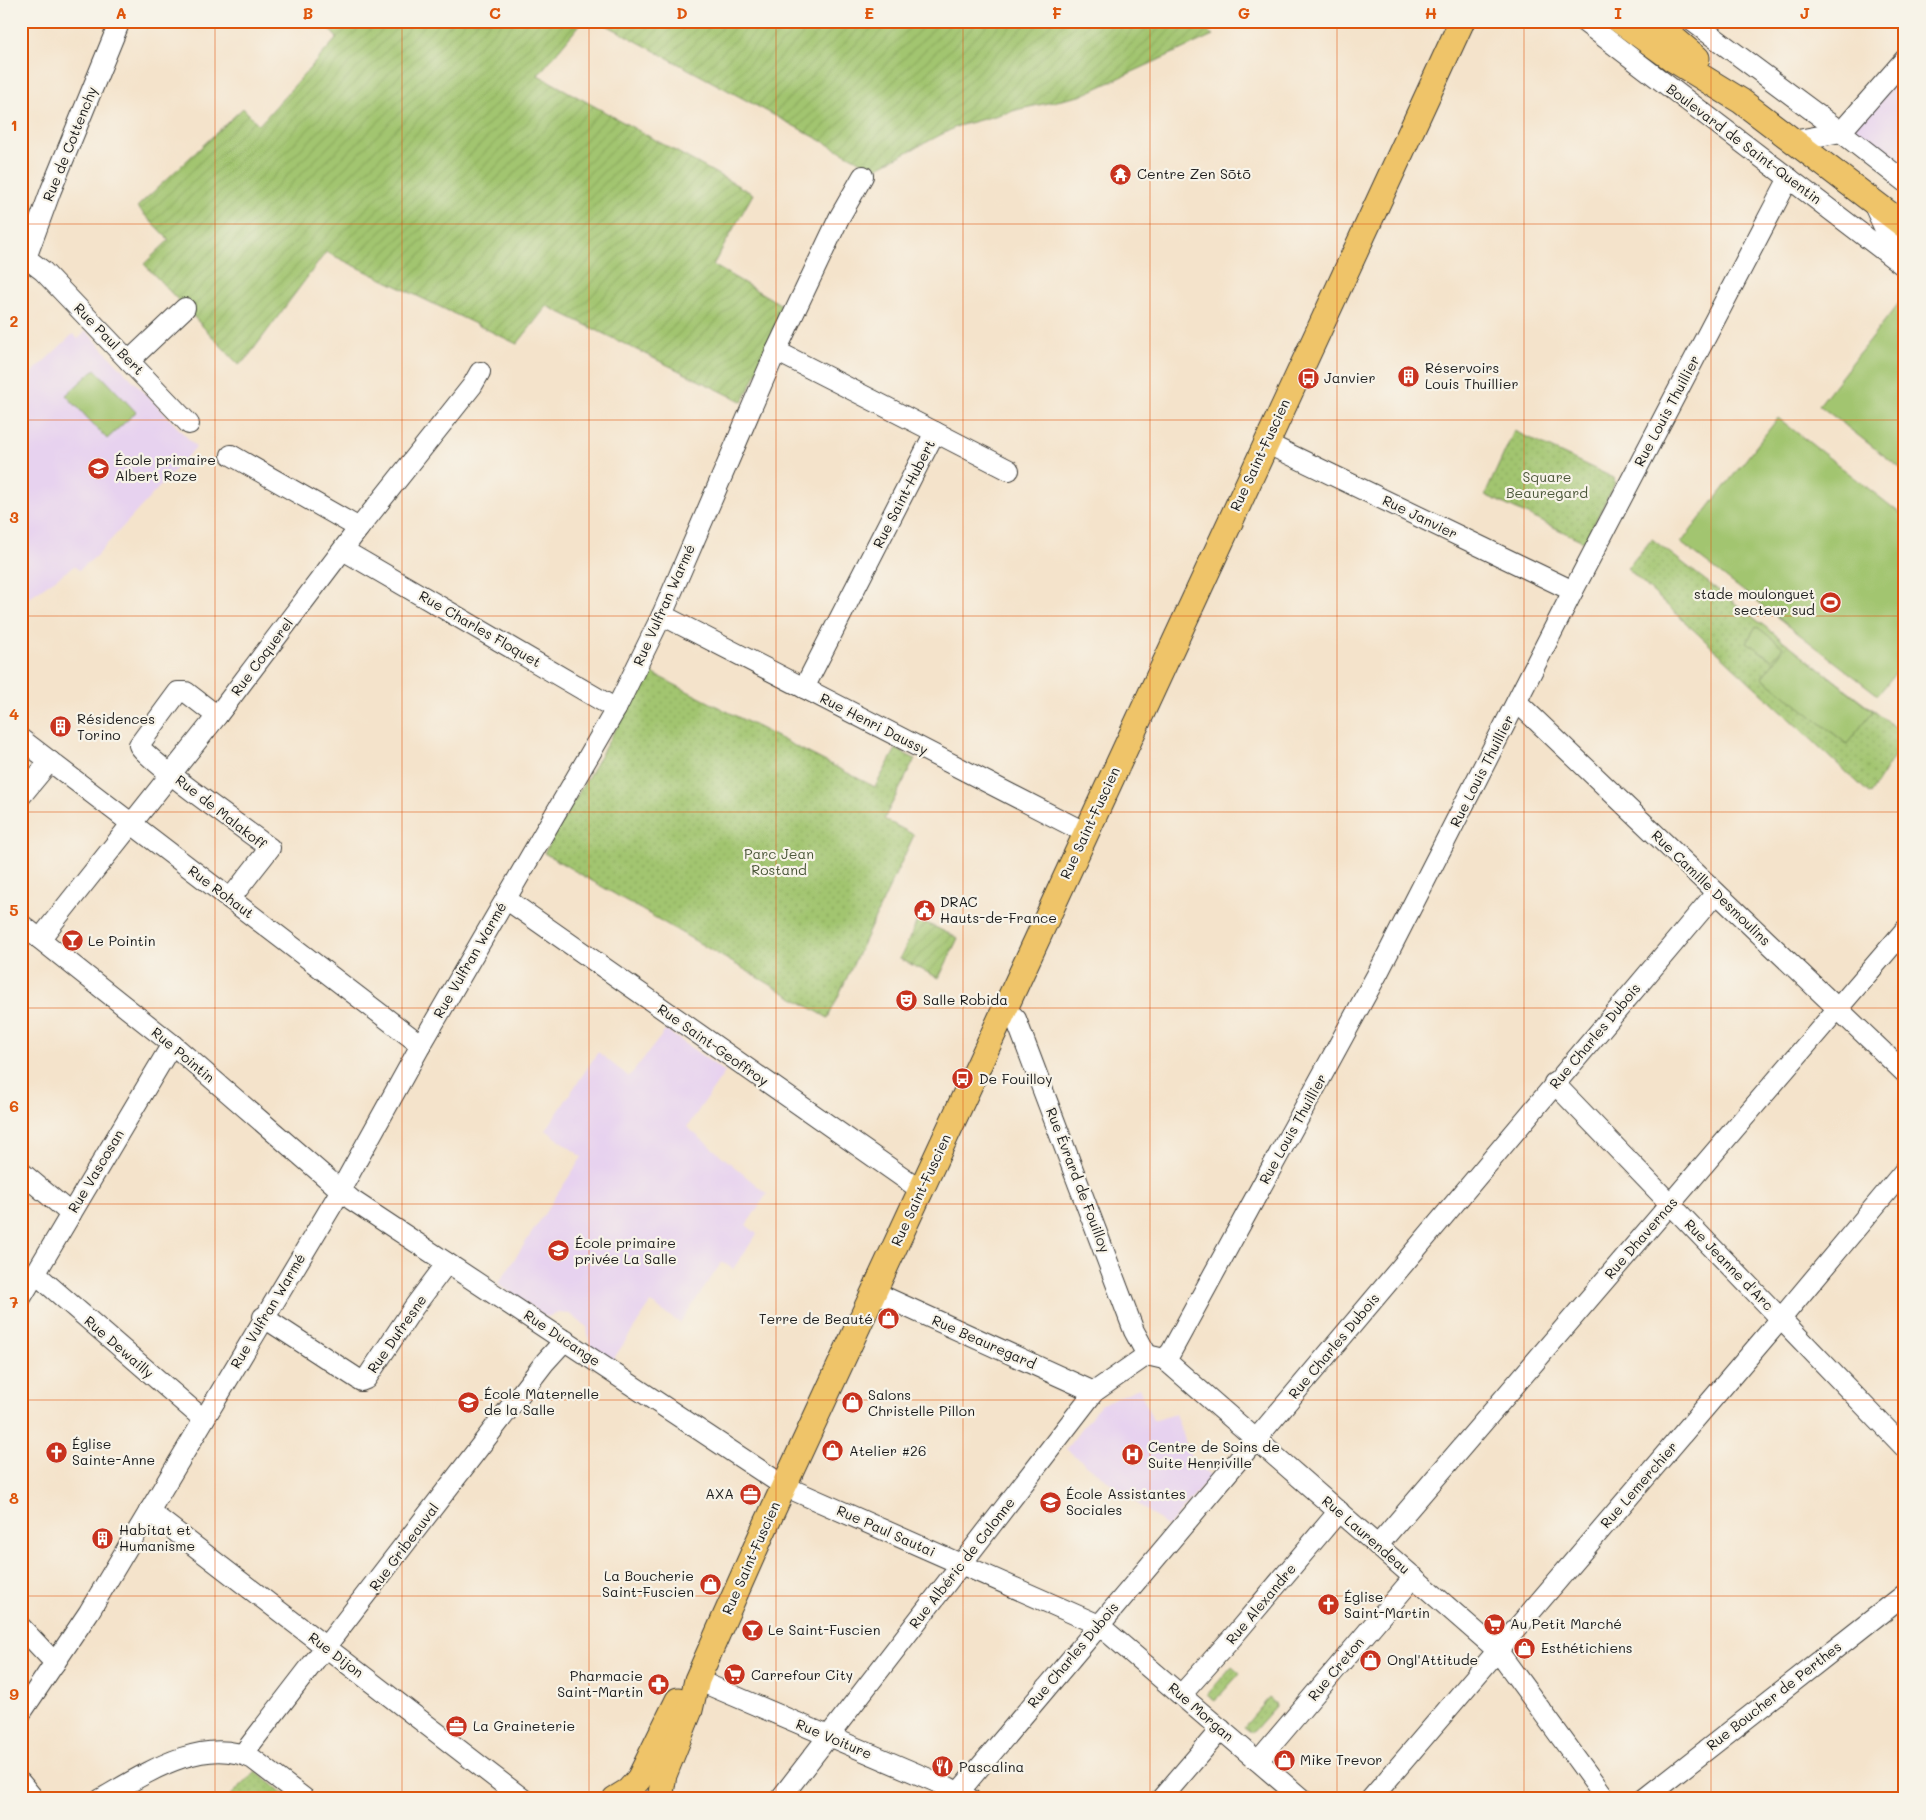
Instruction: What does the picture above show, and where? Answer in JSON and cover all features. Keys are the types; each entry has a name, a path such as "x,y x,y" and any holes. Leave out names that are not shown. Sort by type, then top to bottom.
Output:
{"main road":[{"name":"Rue Saint-Fuscien","path":"631,1796 639,1779 657,1780 690,1710 696,1680 784,1486 1462,21"},
{"name":"Boulevard de Saint-Quentin","path":"1620,21 1671,58 1741,101 1905,226"},
{"name":"Boulevard de Saint-Quentin","path":"1652,22 1724,80 1741,101"}],"street":[{"name":"Rue de Cottenchy","path":"24,262 51,190 120,21"},
{"name":"Boulevard de Saint-Quentin","path":"1583,21 1905,266"},
{"path":"1692,21 1905,182"},
{"path":"1793,141 1841,132 1905,59"},
{"name":"Rue Vulfran Warmé","path":"21,1713 149,1512 263,1317 341,1190 421,1045 616,709 662,615 776,351 839,218 863,176"},
{"name":"Rue Louis Thuillier","path":"1156,1357 1170,1352 1320,1082 1789,178"},
{"path":"1872,201 1893,247 1905,266"},
{"name":"Rue Paul Bert","path":"24,262 43,271 189,424"},
{"path":"129,361 185,308"},
{"name":"Rue Saint-Hubert","path":"776,351 935,432 804,688"},
{"name":"Rue Coquerel","path":"40,939 217,716 358,528 472,386 480,372"},
{"path":"935,432 1009,470"},
{"name":"Rue Janvier","path":"1266,443 1574,591"},
{"path":"231,455 358,528"},
{"name":"Rue Charles Floquet","path":"343,550 616,709"},
{"name":"Rue Henri Daussy","path":"662,615 1086,833"},
{"path":"170,773 141,750 139,745 178,692 186,692 217,716"},
{"name":"Rue Camille Desmoulins","path":"1517,702 1905,1073"},
{"name":"Rue Rohaut","path":"21,739 421,1045"},
{"path":"21,796 50,760"},
{"name":"Rue de Malakoff","path":"170,773 270,848 230,899"},
{"name":"Rue Charles Dubois","path":"960,1796 1255,1438 1716,893"},
{"name":"Rue Saint-Geoffroy","path":"506,899 921,1190"},
{"name":"Rue Pointin","path":"21,924 172,1044 341,1190"},
{"name":"Rue Dhavernas","path":"1378,1546 1905,930"},
{"name":"Rue Évrard de Fouilloy","path":"1005,1008 1016,1019 1134,1331 1156,1357"},
{"name":"Rue Vascosan","path":"21,1298 172,1044"},
{"name":"Rue Jeanne d'Arc","path":"1554,1083 1905,1448"},
{"name":"Rue Lemerchier","path":"1371,1799 1781,1319 1905,1170"},
{"path":"21,1172 70,1214"},
{"name":"Rue Ducange","path":"341,1190 784,1486"},
{"name":"Rue Dufresne","path":"263,1317 361,1381 366,1379 414,1307 448,1263"},
{"name":"Rue Dewailly","path":"36,1274 203,1419"},
{"name":"Rue Beauregard","path":"874,1292 1094,1392"},
{"name":"Rue Gribeauval","path":"243,1754 545,1362 565,1340"},
{"name":"Rue Albéric de Calonne","path":"780,1799 1094,1392 1156,1357"},
{"name":"Rue Laurendeau","path":"1156,1357 1255,1438 1497,1650 1606,1799"},
{"name":"Rue Paul Sautai","path":"784,1486 1099,1625"},
{"name":"Rue Dijon","path":"149,1512 523,1799"},
{"name":"Rue Alexandre","path":"1181,1695 1339,1512"},
{"name":"Rue Creton","path":"1258,1761 1414,1577"},
{"name":"Rue Boucher de Perthes","path":"1644,1799 1905,1594"},
{"name":"Rue Morgan","path":"1099,1625 1302,1799"},
{"path":"21,1627 55,1662"},
{"name":"Rue Voiture","path":"696,1680 828,1736 960,1796"},
{"path":"1161,1799 1221,1729"},
{"path":"101,1799 184,1757 212,1752 243,1754 305,1799"},
{"path":"21,1783 34,1799"}],"shaded area":[{"path":"1905,70 1905,169 1852,128"},
{"name":"École primaire Albert Roze","path":"86,331 196,447 95,557 79,570 74,566 21,603 21,383 73,334 78,339"},
{"path":"666,1030 725,1072 687,1127 767,1194 746,1225 757,1234 733,1269 722,1262 680,1323 651,1303 612,1361 590,1347 587,1327 570,1314 558,1313 547,1317 498,1284 582,1157 546,1130 598,1052 629,1077"},
{"name":"Centre de Soins de Suite Henriville","path":"1139,1388 1153,1421 1175,1414 1192,1460 1211,1476 1168,1527 1066,1449 1100,1405"}],"green space":[{"path":"322,21 583,21 538,75 753,194 713,265 787,308 743,402 547,306 517,344 326,252 247,358 239,365 144,264 169,240 137,207 243,108 259,125 337,38"},
{"path":"599,21 1189,21 1213,35 1080,96 1020,109 958,126 874,169"},
{"path":"1905,295 1905,472 1819,405"},
{"path":"95,369 136,412 107,439 66,395"},
{"name":"stade moulonguet secteur sud","path":"1778,418 1905,517 1905,661 1878,695 1681,543"},
{"name":"Square Beauregard","path":"1514,431 1614,478 1615,483 1585,542 1485,495"},
{"path":"1652,539 1905,735 1905,739 1870,794 1627,568"},
{"path":"1756,626 1783,647 1772,660 1747,642"},
{"path":"1788,644 1873,711 1847,744 1762,677"},
{"name":"Parc Jean Rostand","path":"646,670 875,787 896,749 915,759 884,819 914,835 828,1018 544,853 637,692"},
{"path":"918,919 958,938 939,978 900,959"},
{"path":"1232,1666 1240,1673 1215,1701 1207,1695"},
{"path":"1269,1698 1277,1705 1252,1733 1244,1727"},
{"path":"256,1771 290,1799 227,1799"}],"place":[{"name":"Centre Zen Sōtō","path":"1121,174"},
{"name":"Réservoirs Louis Thuillier","path":"1409,376"},
{"name":"Janvier","path":"1308,378"},
{"name":"École primaire Albert Roze","path":"99,468"},
{"name":"stade moulonguet secteur sud","path":"1831,602"},
{"name":"Résidences Torino","path":"61,727"},
{"name":"DRAC Hauts-de-France","path":"924,910"},
{"name":"Le Pointin","path":"72,941"},
{"name":"Salle Robida","path":"907,1000"},
{"name":"De Fouilloy","path":"963,1079"},
{"name":"École primaire privée La Salle","path":"559,1251"},
{"name":"Terre de Beauté","path":"889,1319"},
{"name":"École Maternelle de la Salle","path":"468,1402"},
{"name":"Salons Christelle Pillon","path":"852,1403"},
{"name":"Atelier #26","path":"833,1451"},
{"name":"Église Sainte-Anne","path":"56,1452"},
{"name":"Centre de Soins de Suite Henriville","path":"1132,1455"},
{"name":"AXA","path":"750,1494"},
{"name":"École Assistantes Sociales","path":"1050,1502"},
{"name":"Habitat et Humanisme","path":"103,1538"},
{"name":"La Boucherie Saint-Fuscien","path":"710,1584"},
{"name":"Église Saint-Martin","path":"1328,1605"},
{"name":"Au Petit Marché","path":"1494,1624"},
{"name":"Le Saint-Fuscien","path":"752,1630"},
{"name":"Esthétichiens","path":"1525,1648"},
{"name":"Ongl'Attitude","path":"1371,1660"},
{"name":"Carrefour City","path":"735,1675"},
{"name":"Pharmacie Saint-Martin","path":"659,1684"},
{"name":"La Graineterie","path":"457,1726"},
{"name":"Mike Trevor","path":"1284,1760"},
{"name":"Pascalina","path":"943,1767"}]}
